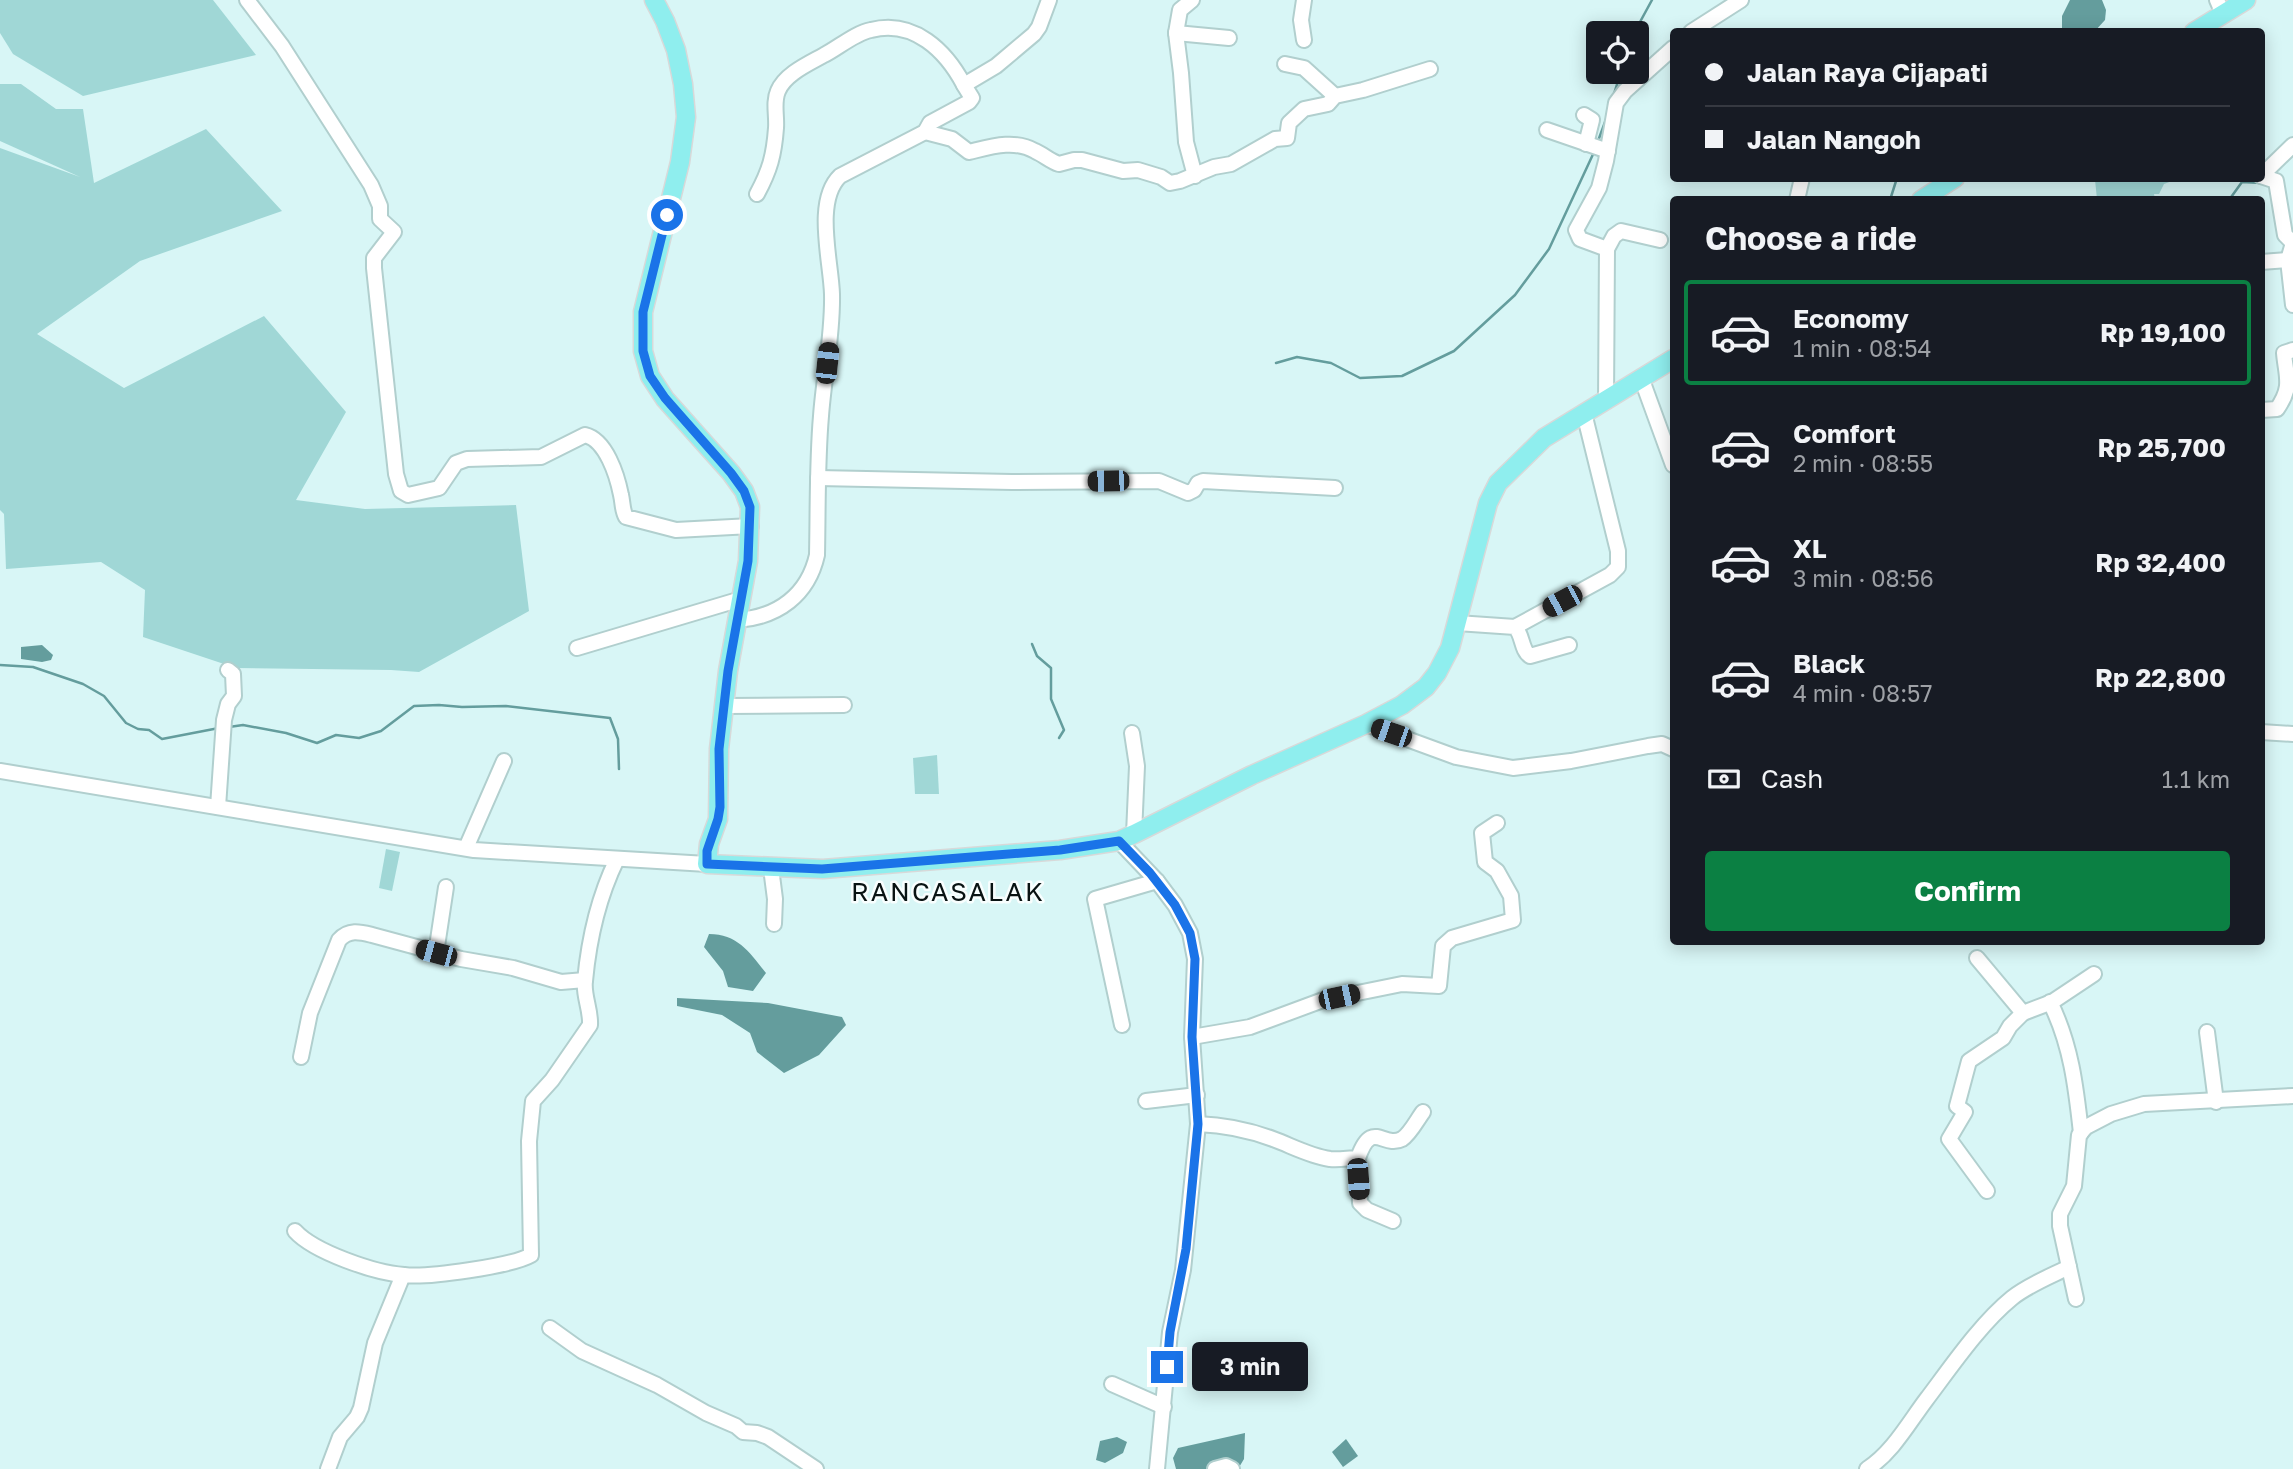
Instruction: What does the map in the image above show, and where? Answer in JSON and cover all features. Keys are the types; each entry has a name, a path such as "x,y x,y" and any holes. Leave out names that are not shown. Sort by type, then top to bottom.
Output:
{"main road":[{"path":"654,0 676,50 686,117 680,162 643,312 643,351 650,376 665,398 744,491 750,507 751,526 728,671 732,705 718,764 720,807 707,851 707,864 822,869 1079,848 1126,837 1252,775 1366,724 1402,705 1426,687 1437,673 1450,648 1488,503 1499,483 1544,438 1670,361"},
{"path":"2200,28 2246,0"},
{"path":"1927,196 1949,182"}],"street":[{"path":"247,0 282,46 371,185 380,206 380,219 394,232 374,258 374,268 396,474 401,491 408,495 439,488 456,463 467,459 541,457 584,435 592,436 608,457 617,478 623,512 628,518 676,530 751,526"},
{"path":"964,85 996,66 1034,34 1040,27 1049,0"},
{"path":"1192,0 1180,10 1176,33 1186,142 1195,176"},
{"path":"1304,0 1301,20 1304,40"},
{"path":"1697,28 1741,0"},
{"path":"738,620 778,611 793,597 813,570 817,555 818,478 832,295 827,257 828,194 840,176 925,132 930,123 971,100 971,95 954,66 931,42 900,29 869,30 799,69 778,89 770,171 757,194"},
{"path":"1176,33 1228,38"},
{"path":"1596,147 1619,98 1670,51"},
{"path":"1285,64 1304,68 1335,96"},
{"path":"925,132 952,139 969,152 1002,144 1016,145 1033,149 1059,164 1082,160 1123,171 1138,170 1161,177 1170,183 1214,167 1231,164 1275,139 1287,138 1289,123 1304,109 1328,104 1335,96 1430,69"},
{"path":"1584,115 1592,120 1599,188 1576,230 1580,239 1607,250"},
{"path":"1547,130 1596,147"},
{"path":"2293,145 2265,177 2277,184 2285,235 2293,243 2288,260 2293,305"},
{"path":"1606,401 1607,250 1614,236 1621,231 1660,240"},
{"path":"2265,262 2288,260"},
{"path":"2265,410 2277,409 2287,393 2288,368 2284,353 2293,350"},
{"path":"1642,380 1670,459"},
{"path":"1514,628 1610,575 1618,566 1618,551 1584,413"},
{"path":"818,478 1012,482 1159,481 1188,493 1194,491 1198,483 1203,481 1335,488"},
{"path":"577,648 741,599"},
{"path":"1457,623 1514,628 1519,632 1527,655 1569,645"},
{"path":"218,807 225,720 228,704 234,696 233,674 228,670"},
{"path":"732,705 844,705"},
{"path":"1366,724 1456,757 1513,768 1572,761 1662,744 1670,748"},
{"path":"2265,732 2293,734"},
{"path":"1132,733 1137,766 1126,837 1179,912 1192,942 1195,973 1192,1037 1198,1124 1183,1270 1170,1332 1157,1469"},
{"path":"466,848 504,761"},
{"path":"0,771 466,848 707,864"},
{"path":"1192,1037 1250,1027 1323,1000 1402,984 1439,986 1443,946 1446,943 1452,938 1513,919 1511,896 1497,871 1485,862 1484,857 1482,833 1497,823"},
{"path":"295,1231 304,1241 343,1259 402,1275 491,1267 522,1260 531,1255 529,1141 533,1101 552,1080 590,1025 585,980 588,944 604,885 617,859"},
{"path":"771,867 775,899 774,924"},
{"path":"1122,1025 1095,899 1157,881"},
{"path":"436,953 446,887"},
{"path":"301,1057 310,1013 331,959 344,935 358,932 436,953 513,968 561,982 585,980"},
{"path":"1977,958 2023,1013"},
{"path":"1987,1191 1949,1139 1965,1112 1957,1106 1969,1061 2003,1038 2023,1013 2050,1002 2094,974"},
{"path":"2050,1002 2063,1027 2075,1075 2081,1133"},
{"path":"2207,1032 2216,1102"},
{"path":"1146,1101 1197,1095"},
{"path":"2076,1299 2060,1226 2060,1214 2074,1186 2077,1172 2076,1149 2086,1127 2110,1114 2144,1104 2293,1096"},
{"path":"1393,1221 1367,1210 1360,1203 1358,1158 1365,1141 1370,1138 1403,1138 1423,1112"},
{"path":"1198,1124 1214,1124 1250,1131 1300,1151 1331,1159 1358,1158"},
{"path":"1867,1469 1897,1440 1952,1367 2006,1304 2014,1296 2069,1266"},
{"path":"328,1469 341,1437 361,1408 374,1343 402,1275"},
{"path":"551,1328 582,1351 657,1385 743,1432 768,1437 816,1469"},
{"path":"1112,1384 1164,1407"},
{"path":"1215,1469 1226,1466 1232,1469"}],"shaded area":[{"path":"0,0 213,0 256,55 83,96 13,54 0,33"},
{"path":"2070,0 2102,0 2106,10 2105,20 2098,28 2062,28 2062,16"},
{"path":"0,84 21,84 56,109 83,109 94,183 206,129 282,211 140,261 37,334 124,388 264,316 346,412 296,500 365,509 516,505 529,611 419,672 236,668 143,637 145,590 101,562 6,569 4,514 0,510 0,148 80,177 0,141"},
{"path":"2095,182 2169,182 2164,184 2159,194 2154,196 2097,196"},
{"path":"42,645 53,655 51,660 42,662 21,659 21,647"},
{"path":"937,755 939,794 915,794 913,758"},
{"path":"386,849 400,852 392,891 379,888"},
{"path":"709,934 736,941 766,973 753,991 728,987 723,971 704,947"},
{"path":"677,998 768,1003 842,1017 846,1025 819,1055 784,1073 757,1052 750,1033 722,1015 677,1006"},
{"path":"1245,1433 1244,1459 1238,1469 1224,1463 1208,1469 1176,1469 1173,1458 1178,1448"},
{"path":"1117,1437 1127,1442 1123,1453 1105,1463 1096,1460 1100,1441"},
{"path":"1346,1439 1358,1456 1343,1467 1332,1452"}],"waterway":[{"path":"1641,21 1652,0"},
{"path":"1614,94 1617,84"},
{"path":"1598,141 1608,114"},
{"path":"1276,363 1297,357 1331,363 1360,378 1402,376 1454,351 1515,295 1549,249 1595,150"},
{"path":"1891,196 1896,182"},
{"path":"2232,196 2242,182"},
{"path":"2242,182 2262,183"},
{"path":"1032,644 1037,656 1051,668 1051,699 1064,730 1059,738"},
{"path":"0,665 33,667 83,684 104,696 126,723 138,729 149,730 162,739 219,728"},
{"path":"229,727 243,725 286,733 317,743 336,735 359,738 381,731 414,706 506,706 610,718 618,739 619,769"}],"district":[{"name":"RANCASALAK","path":"948,891"}],"route":[{"path":"667,215 643,312 643,351 650,376 679,416 731,473 744,491 750,507 748,561 728,671 719,749 720,807 707,851 707,864 822,869 1060,850 1119,841 1163,887 1190,933 1195,959 1192,1037 1198,1124 1186,1249 1170,1332 1167,1367"}]}
